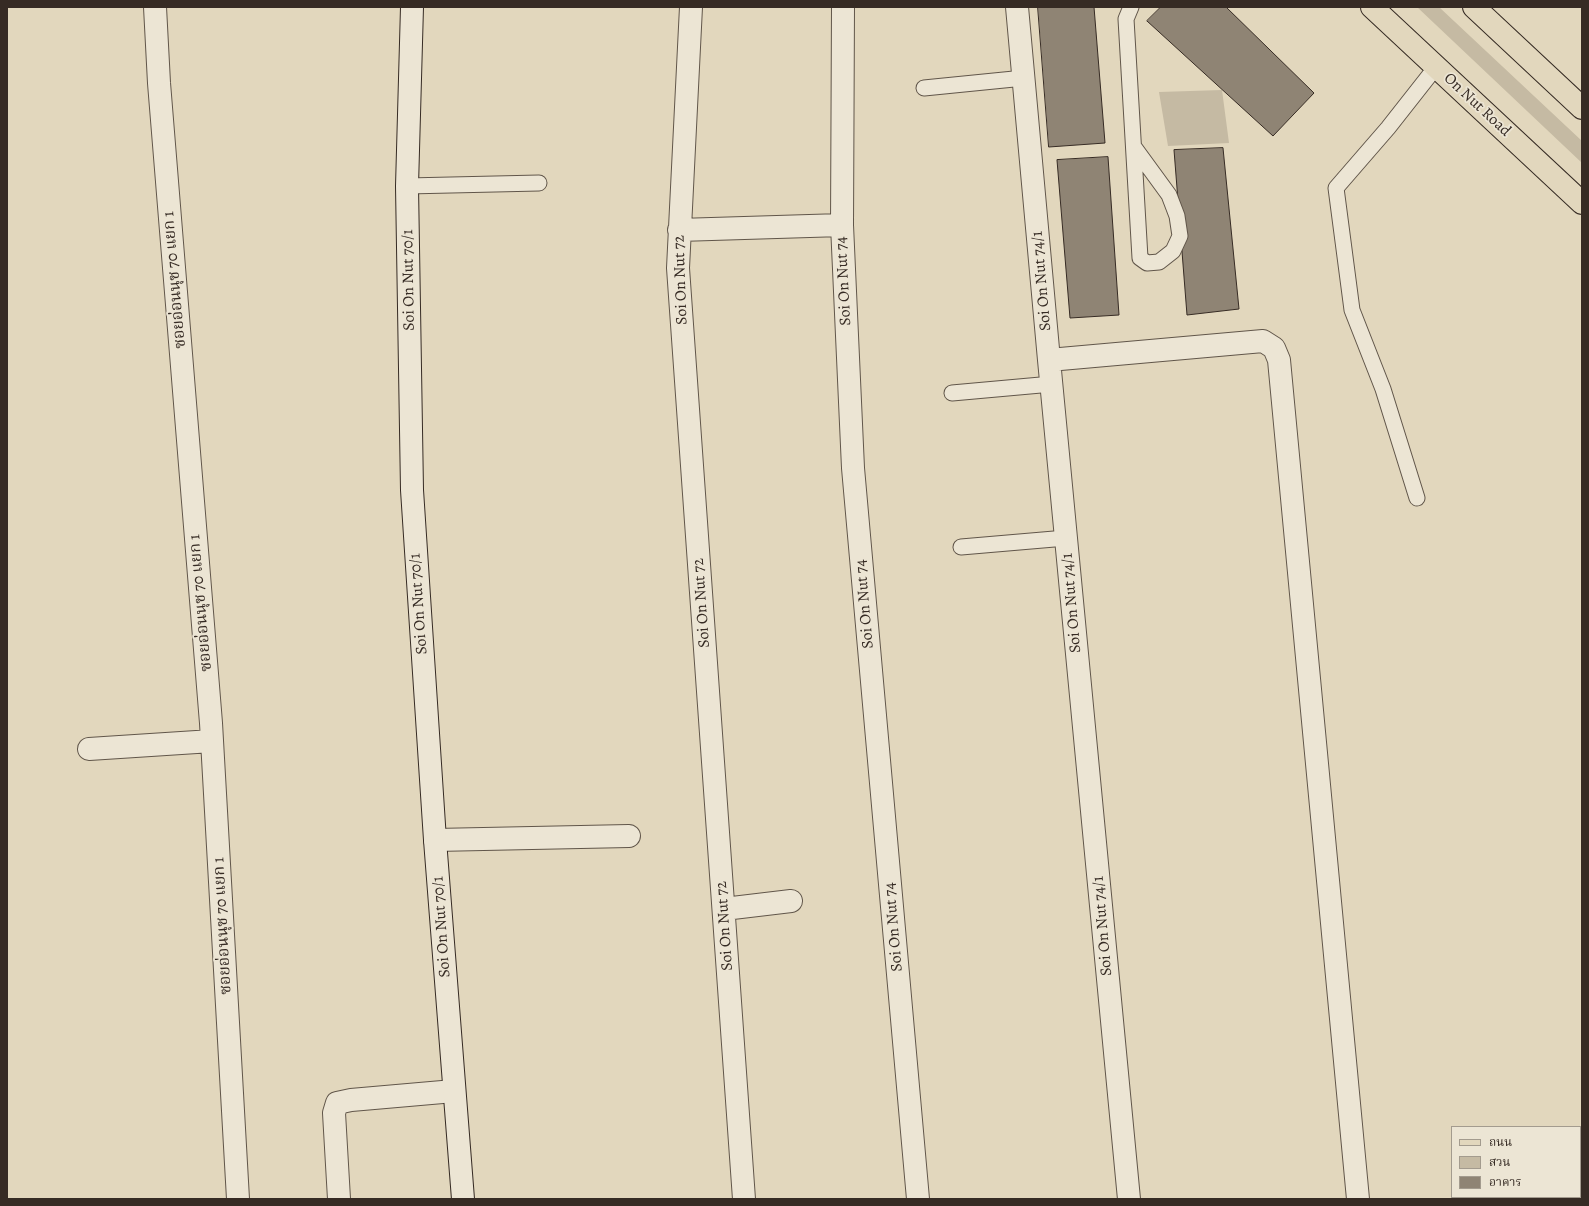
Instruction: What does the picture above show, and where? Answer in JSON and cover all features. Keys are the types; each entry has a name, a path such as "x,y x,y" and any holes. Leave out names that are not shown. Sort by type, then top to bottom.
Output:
{"main road":[{"name":"On Nut Road","path":"1372,7 1582,203"},
{"path":"1474,7 1580,103"}],"street":[{"name":"ซอยอ่อนนุช 70 แยก 1","path":"156,7 160,91 212,741 238,1199"},
{"name":"Soi On Nut 70/1","path":"412,7 407,186 412,490 435,840 463,1199"},
{"name":"Soi On Nut 72","path":"691,7 678,268 744,1199"},
{"name":"Soi On Nut 74","path":"843,7 842,225 854,468 918,1199"},
{"name":"Soi On Nut 74/1","path":"1018,7 1049,360 1129,1199"},
{"path":"679,230 842,225"},
{"path":"1049,360 1263,341 1274,348 1280,360 1358,1199"},
{"path":"89,749 212,741"},
{"path":"435,840 629,836"},
{"path":"724,909 791,900"},
{"path":"339,1199 334,1113 337,1103 351,1100 454,1091"}],"lane":[{"path":"1131,7 1126,19 1140,258 1147,263 1159,262 1173,251 1180,236 1177,216 1169,195 1134,147"},
{"path":"1417,498 1383,389 1352,310 1336,188 1388,128 1436,67"},
{"path":"924,88 1024,78"},
{"path":"407,186 539,183"},
{"path":"952,393 1052,384"},
{"path":"961,547 1066,538"}],"green space":[{"path":"1417,7 1439,7 1582,141 1582,163"},
{"path":"1222,90 1229,143 1168,146 1159,92"}],"building":[{"path":"1038,7 1094,7 1105,143 1049,147"},
{"path":"1161,7 1226,7 1314,93 1273,136 1147,21"},
{"path":"1223,148 1239,309 1187,315 1174,150"},
{"path":"1108,157 1119,315 1070,318 1057,160"}]}
